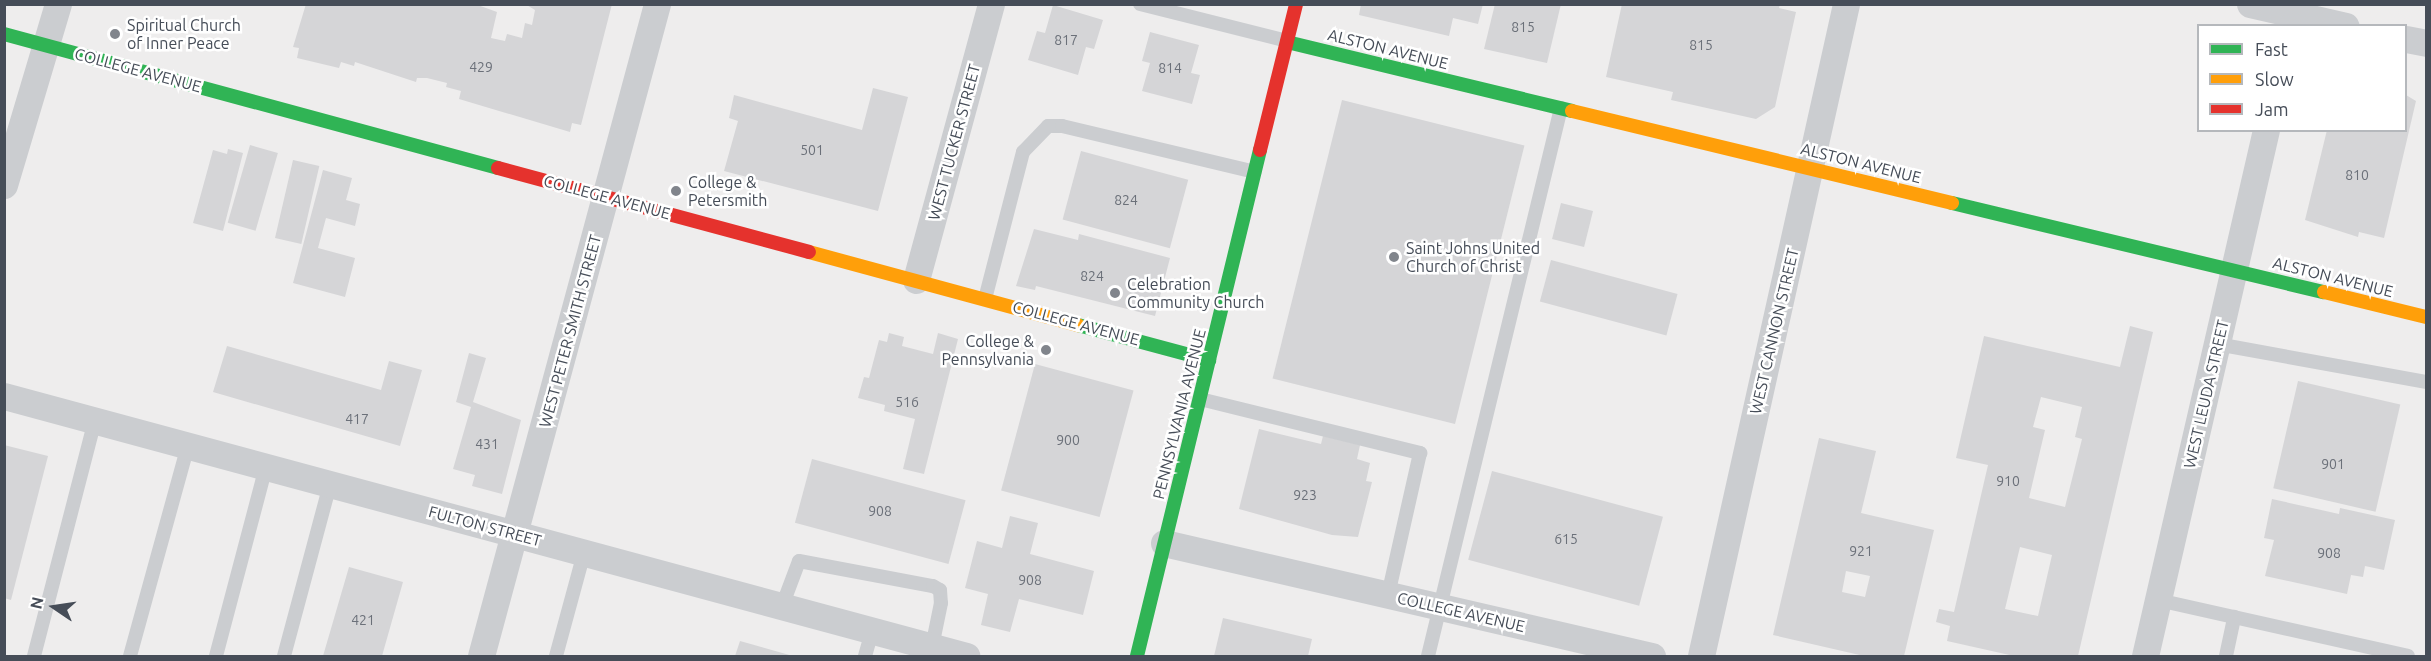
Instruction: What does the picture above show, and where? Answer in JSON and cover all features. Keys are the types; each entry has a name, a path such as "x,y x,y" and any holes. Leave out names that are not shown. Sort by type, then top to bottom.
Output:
{"street":[{"path":"4,185 58,4"},
{"name":"WEST PETER SMITH STREET","path":"481,657 657,4"},
{"name":"WEST TUCKER STREET","path":"916,280 991,4"},
{"name":"PENNSYLVANIA AVENUE","path":"1137,657 1296,4"},
{"name":"WEST CANNON STREET","path":"1701,657 1846,4"},
{"path":"2250,4 2336,24"},
{"name":"COLLEGE AVENUE","path":"4,34 1209,360"},
{"path":"2407,39 2427,43"},
{"name":"ALSTON AVENUE","path":"1287,42 2427,317"},
{"name":"WEST LEUDA STREET","path":"2145,657 2266,132"},
{"name":"FULTON STREET","path":"4,396 782,609 869,644 953,653"},
{"name":"COLLEGE AVENUE","path":"1164,543 1652,657"}],"lane":[{"path":"1140,4 1287,42"},
{"path":"1428,657 1561,108"},
{"path":"985,299 1023,152 1048,126 1255,172"},
{"path":"2217,344 2427,382"},
{"path":"1200,399 1420,453 1388,595"},
{"path":"34,657 94,420"},
{"path":"130,657 188,446"},
{"path":"216,657 266,467"},
{"path":"284,657 330,484"},
{"path":"556,657 584,553"},
{"path":"782,609 799,561 933,586 940,590 953,653"},
{"path":"2158,600 2408,657"},
{"path":"2226,657 2234,617"}],"building":[{"path":"306,4 475,4 497,12 491,38 505,41 507,34 522,38 525,23 532,25 535,10 525,4 612,4 581,125 572,123 570,132 459,99 461,91 446,87 447,83 427,78 417,78 416,82 355,62 354,66 341,62 339,68 297,58 299,48 293,47"},
{"path":"1361,4 1483,4 1478,24 1453,18 1449,36 1359,15"},
{"path":"1495,4 1561,4 1547,63 1484,49"},
{"path":"1622,4 1780,4 1779,8 1796,12 1775,107 1756,119 1671,100 1673,92 1606,77"},
{"path":"1053,5 1103,20 1094,49 1086,47 1078,75 1028,60 1037,31 1045,33"},
{"path":"1150,32 1199,45 1191,73 1200,75 1192,104 1142,91 1150,63 1142,61"},
{"path":"873,88 908,97 878,211 724,171 738,121 729,118 734,95 862,130"},
{"path":"2407,96 2416,101 2384,238 2359,232 2358,237 2305,220 2327,132 2407,132"},
{"path":"1342,100 1524,145 1455,424 1273,378"},
{"path":"250,145 278,153 256,231 228,223"},
{"path":"228,149 243,153 223,231 193,223 213,150 227,154"},
{"path":"1081,151 1188,180 1170,248 1063,220"},
{"path":"293,160 319,166 301,244 275,238"},
{"path":"323,170 352,178 346,200 360,204 355,226 326,218 318,248 355,258 345,297 293,283"},
{"path":"1561,203 1593,211 1584,247 1552,239"},
{"path":"1034,229 1078,240 1079,234 1170,258 1155,316 1036,286 1035,290 1016,286"},
{"path":"1551,260 1678,294 1666,335 1540,302"},
{"path":"2130,326 2153,332 2078,656 2014,656 1947,641 1950,626 1936,622 1939,609 1954,612 1988,465 1956,458 1984,336 2120,367","holes":["2041,397 2082,407 2075,437 2082,439 2065,507 2029,498 2045,430 2033,427","2020,547 2052,555 2038,616 2005,609"]},
{"path":"889,333 904,337 902,346 933,354 938,333 958,339 924,474 903,469 915,419 884,411 885,405 858,398 864,377 869,378 879,340 887,342"},
{"path":"227,346 381,390 389,361 422,370 400,446 213,392"},
{"path":"469,353 486,358 473,402 521,420 502,494 472,486 475,475 453,469 471,407 456,402"},
{"path":"1035,364 1134,390 1100,517 1001,491"},
{"path":"2298,381 2400,405 2376,512 2273,488"},
{"path":"1259,429 1321,444 1323,436 1360,445 1357,459 1370,463 1366,481 1372,482 1358,537 1332,535 1239,509"},
{"path":"1819,438 1876,451 1861,513 1934,530 1904,656 1864,656 1773,635","holes":["1846,571 1870,576 1865,597 1842,592"]},
{"path":"4,445 48,456 11,600 4,598"},
{"path":"812,459 966,500 949,564 795,523"},
{"path":"1492,471 1663,517 1639,606 1468,560"},
{"path":"2272,499 2339,514 2340,508 2395,520 2384,570 2365,566 2363,577 2351,575 2347,594 2265,576 2274,540 2264,538"},
{"path":"1010,516 1038,523 1030,554 1094,571 1083,615 1019,599 1010,632 981,625 988,594 965,588 977,541 1002,548"},
{"path":"349,567 403,582 382,656 323,656"},
{"path":"1223,618 1312,639 1308,656 1214,656"},
{"path":"740,641 793,656 735,656"}],"traffic: fast":[{"path":"4,34 498,168"},
{"path":"1287,42 1572,111"},
{"path":"1137,656 1260,150"},
{"path":"1952,203 2324,292"},
{"path":"1078,325 1209,360"}],"traffic: slow":[{"path":"1572,111 1952,203"},
{"path":"809,252 1078,325"},
{"path":"2324,292 2426,317"}],"traffic: jam":[{"path":"1260,150 1296,4"},
{"path":"498,168 809,252"}],"place":[{"name":"Spiritual Church of Inner Peace","path":"115,34"},
{"name":"College & Petersmith","path":"676,191"},
{"name":"Saint Johns United Church of Christ","path":"1394,257"},
{"name":"Celebration Community Church","path":"1115,293"},
{"name":"College & Pennsylvania","path":"1046,350"}]}
